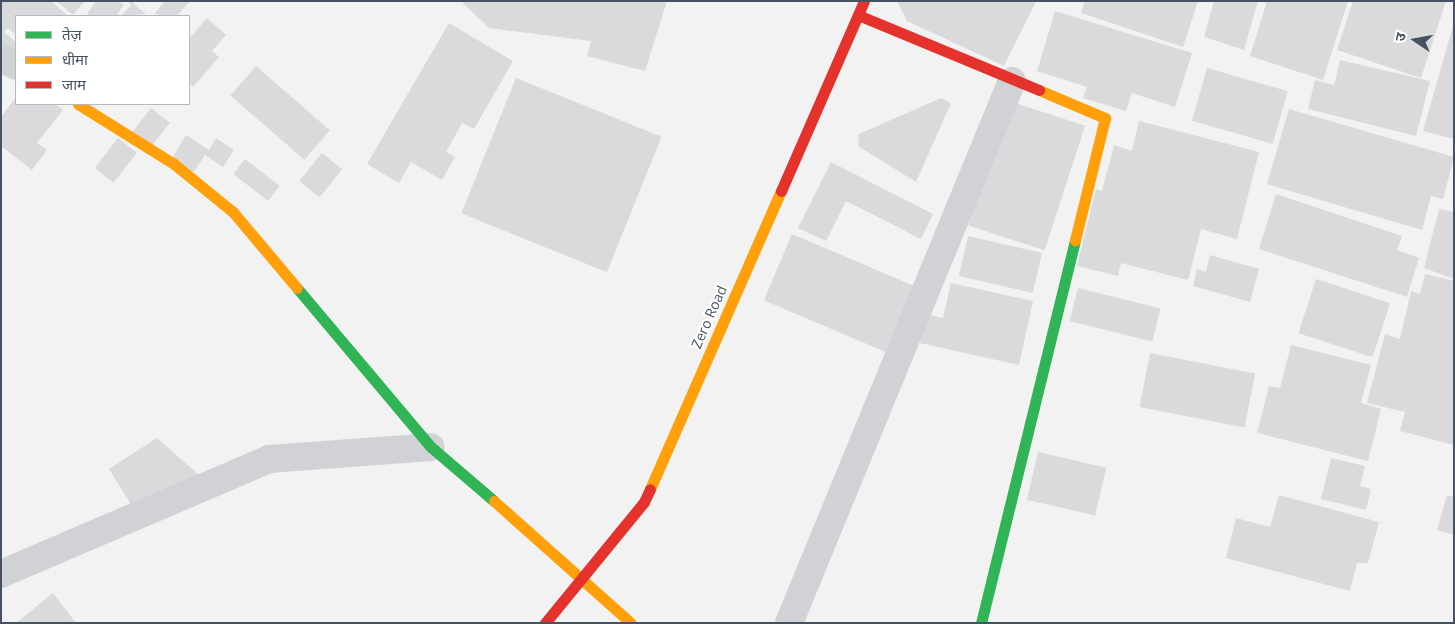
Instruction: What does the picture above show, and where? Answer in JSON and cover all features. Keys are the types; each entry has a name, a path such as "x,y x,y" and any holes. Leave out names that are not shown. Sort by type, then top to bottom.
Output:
{"street":[{"name":"Zero Road","path":"544,623 644,502 864,1"},
{"path":"858,15 1012,81 1105,118 981,623"},
{"path":"1,58 15,65"},
{"path":"789,623 1012,81"},
{"path":"80,105 174,164 233,212 431,447 583,577 631,623"},
{"path":"1,574 270,459 431,447"}],"building":[{"path":"1,1 51,1 67,15 15,15 15,34 8,28 4,32 15,41 15,53 1,55"},
{"path":"56,1 85,1 73,15"},
{"path":"96,1 119,1 124,5 117,15 87,14"},
{"path":"128,1 135,1 133,3 146,14 122,15 131,5"},
{"path":"165,1 190,1 178,15 158,15 155,13"},
{"path":"461,1 667,1 645,71 587,56 591,41 489,28"},
{"path":"897,1 1036,1 1004,66 907,21"},
{"path":"1085,1 1198,1 1183,47 1081,13"},
{"path":"1214,1 1258,1 1244,50 1204,37"},
{"path":"1267,1 1348,1 1323,80 1250,56"},
{"path":"1353,1 1446,1 1421,78 1337,50"},
{"path":"1055,11 1192,53 1175,107 1132,93 1126,111 1083,98 1087,87 1037,71"},
{"path":"207,18 226,35 212,51 219,57 193,87 190,84 190,38"},
{"path":"449,23 513,61 474,129 462,123 446,152 455,157 442,180 411,162 399,183 367,164"},
{"path":"1454,26 1454,139 1423,131"},
{"path":"1340,60 1430,81 1416,136 1308,109 1315,80 1334,85"},
{"path":"256,66 330,130 304,160 230,95"},
{"path":"1207,68 1288,91 1273,144 1192,121"},
{"path":"516,78 662,137 607,272 461,213"},
{"path":"15,98 15,105 56,105 63,110 37,143 47,150 32,170 1,146 1,117"},
{"path":"941,98 951,103 916,182 858,146 859,134"},
{"path":"1009,101 1085,126 1045,250 969,226"},
{"path":"151,108 170,123 151,146 133,132"},
{"path":"1289,109 1454,157 1443,199 1431,196 1422,230 1267,184"},
{"path":"1139,121 1259,152 1237,239 1201,229 1188,280 1121,263 1118,276 1077,266 1096,189 1102,191 1114,145 1132,151"},
{"path":"186,135 209,150 216,138 234,150 223,167 205,155 193,173 172,158"},
{"path":"118,138 137,153 114,183 95,168"},
{"path":"322,153 342,169 320,197 299,181"},
{"path":"245,159 280,186 268,201 233,174"},
{"path":"831,162 933,214 921,239 846,201 826,241 798,228"},
{"path":"1276,194 1402,236 1397,250 1419,258 1407,297 1259,249"},
{"path":"1439,209 1454,212 1454,279 1424,268"},
{"path":"792,234 919,288 891,354 764,300"},
{"path":"968,236 1042,253 1033,293 959,276"},
{"path":"1210,255 1259,269 1250,302 1193,286 1197,269 1206,272"},
{"path":"1425,274 1454,281 1454,445 1400,431 1405,412 1367,403 1385,334 1400,339 1411,291 1420,294"},
{"path":"1316,279 1390,303 1373,357 1298,333"},
{"path":"951,283 1033,301 1019,365 920,343 927,314 943,318"},
{"path":"1078,288 1160,309 1152,342 1070,321"},
{"path":"1291,345 1371,365 1361,403 1381,409 1368,461 1257,433 1269,386 1280,388"},
{"path":"1150,353 1255,373 1245,427 1140,407"},
{"path":"157,438 199,475 137,514 109,469"},
{"path":"1038,452 1106,468 1095,515 1027,500"},
{"path":"1331,458 1365,466 1360,486 1371,489 1366,510 1321,499"},
{"path":"1279,495 1379,522 1368,563 1357,563 1350,591 1226,558 1236,518 1270,527"},
{"path":"1447,495 1454,497 1454,535 1437,530"},
{"path":"53,593 76,623 16,623"}],"traffic: fast":[{"path":"981,623 1075,240"},
{"path":"297,288 431,447 494,501"}],"traffic: slow":[{"path":"1039,90 1105,118 1075,240"},
{"path":"80,105 174,164 233,212 297,288"},
{"path":"650,489 781,191"},
{"path":"494,501 631,623"}],"traffic: jam":[{"path":"781,191 864,1"},
{"path":"858,15 1039,90"},
{"path":"545,623 644,502 650,489"}]}
